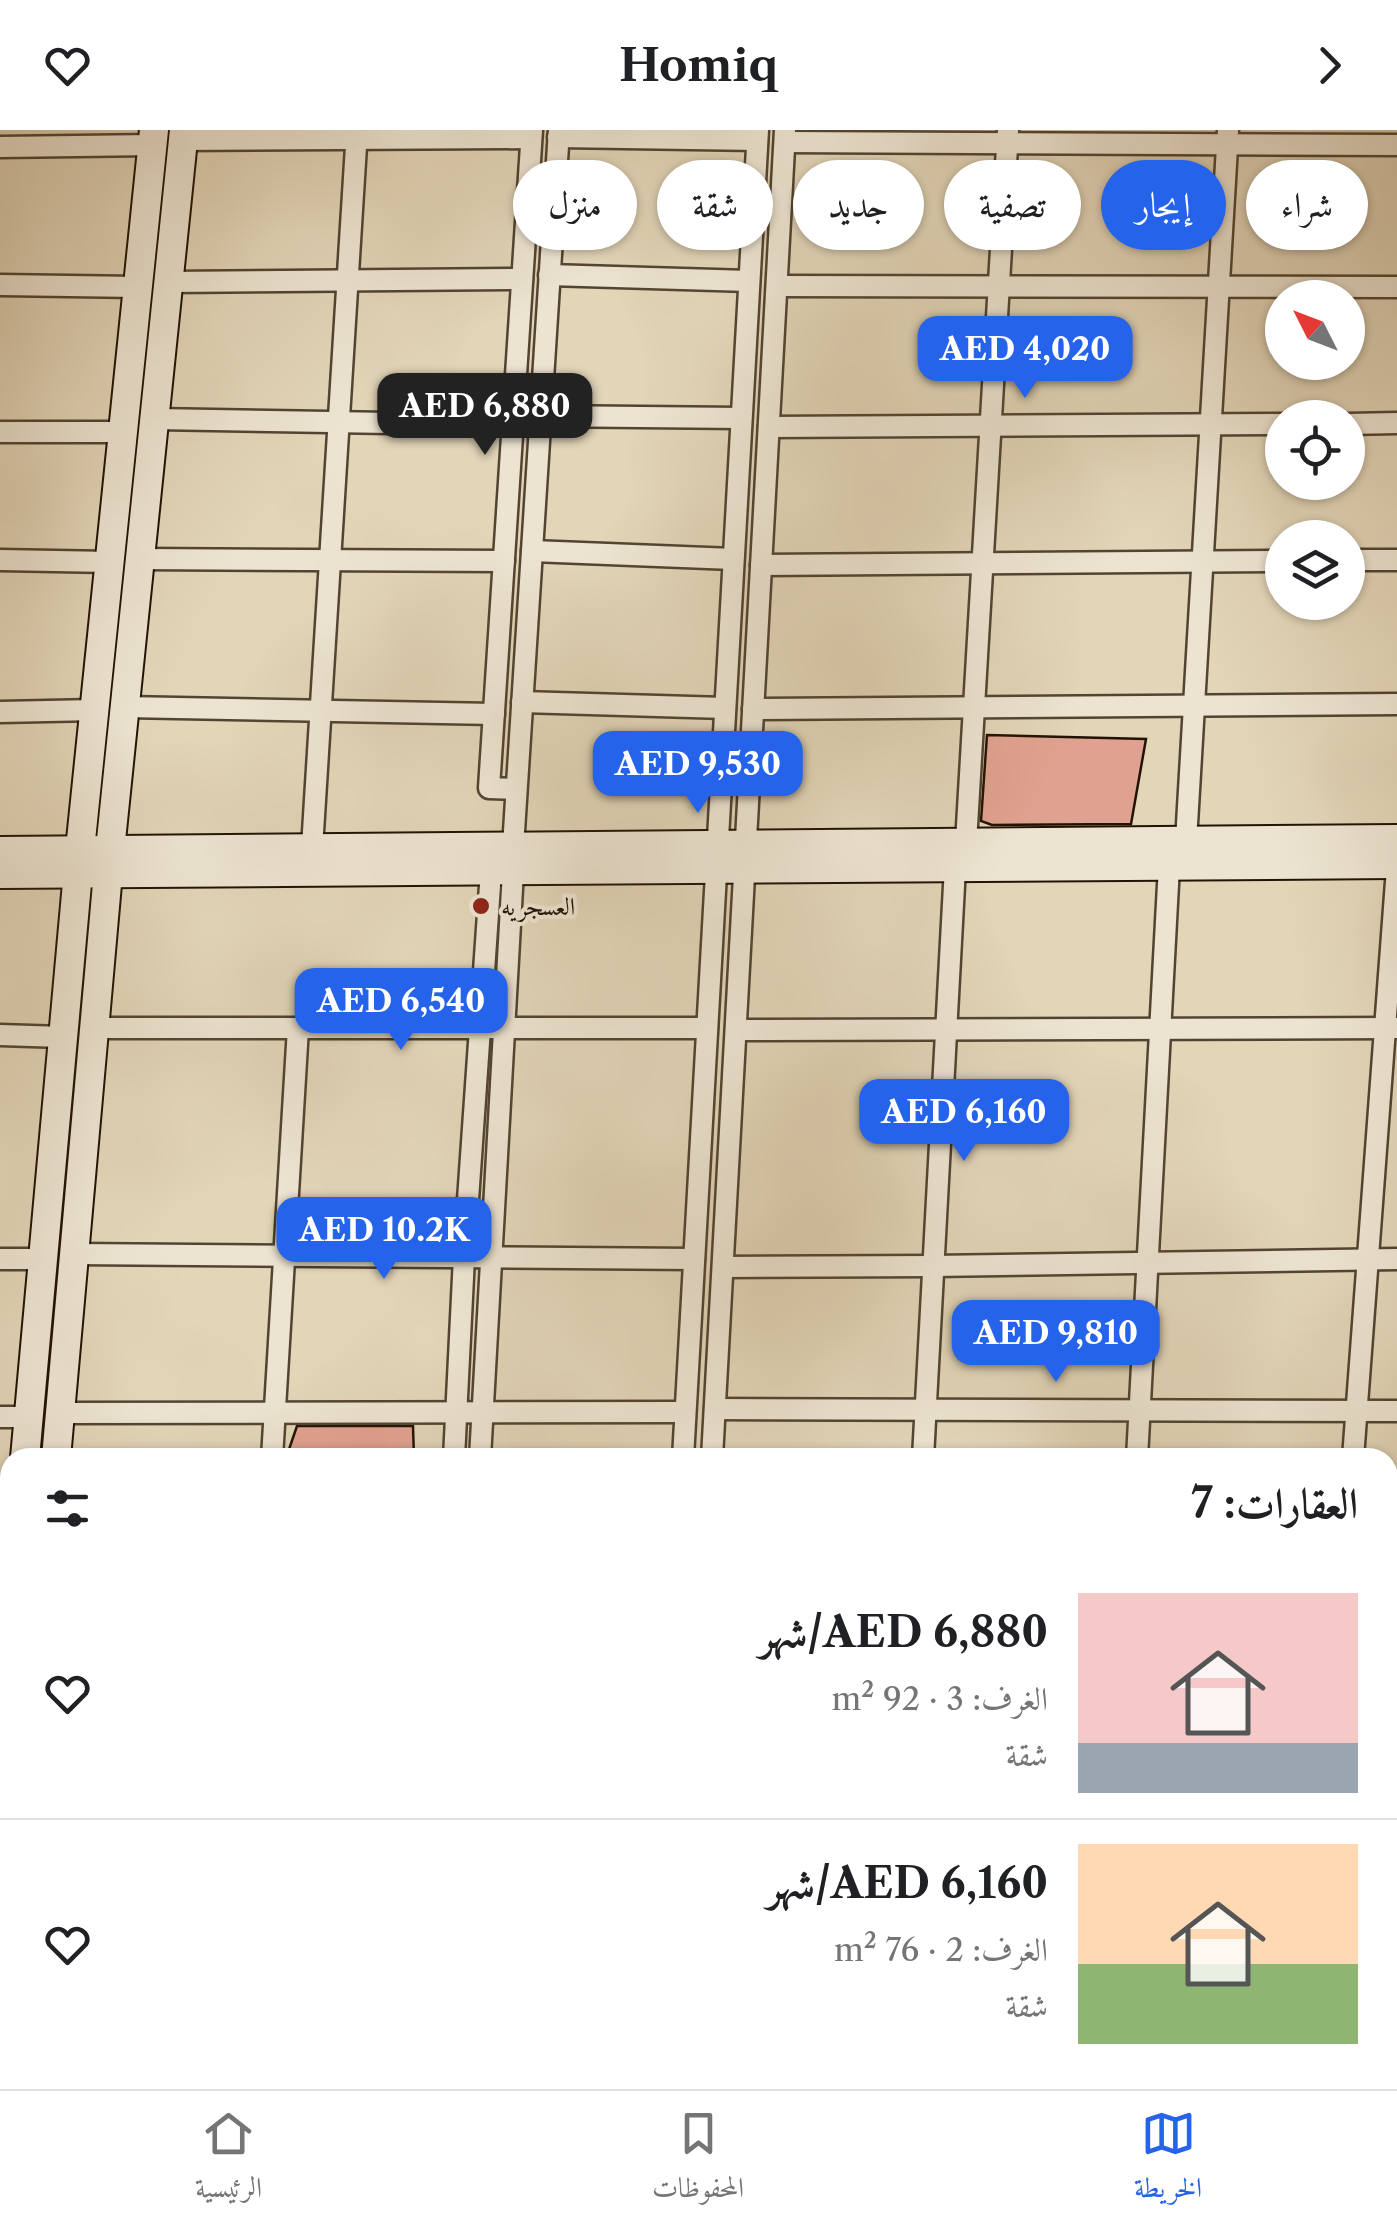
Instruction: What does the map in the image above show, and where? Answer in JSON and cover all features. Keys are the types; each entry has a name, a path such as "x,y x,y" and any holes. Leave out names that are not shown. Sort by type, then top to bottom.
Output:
{"main road":[{"path":"57,1448 109,862 184,135"},
{"path":"22,1448 14,1417 43,1259 79,862 154,138"},
{"path":"0,851 79,862 506,863 960,855 1186,841 1397,839"},
{"path":"109,862 312,848 506,863"},
{"path":"960,855 1170,866 1397,866"},
{"path":"0,874 79,862"}],"street":[{"path":"454,1448 480,1028 516,789 558,133 757,135 684,1448"},
{"path":"312,848 357,134"},
{"path":"184,135 532,134 489,788 516,789"},
{"path":"713,1448 785,136 1227,137 1397,146"},
{"path":"924,1448 946,1029 974,707 1008,136"},
{"path":"1186,841 1227,137"},
{"path":"0,147 154,138"},
{"path":"550,276 749,281"},
{"path":"169,282 522,279"},
{"path":"0,286 138,287"},
{"path":"776,286 1397,288"},
{"path":"540,416 741,418"},
{"path":"155,419 512,424"},
{"path":"1365,424 1397,423"},
{"path":"769,427 1265,424"},
{"path":"0,432 124,432"},
{"path":"532,551 733,559"},
{"path":"140,559 504,561"},
{"path":"0,560 110,562"},
{"path":"761,565 1265,560"},
{"path":"1365,560 1397,560"},
{"path":"522,702 725,708"},
{"path":"753,709 1397,704"},
{"path":"125,706 494,714"},
{"path":"0,712 95,710"},
{"path":"480,1448 505,1028 506,863"},
{"path":"1138,1448 1170,866"},
{"path":"1354,1448 1391,1028 1397,866"},
{"path":"94,1028 707,1028"},
{"path":"272,1448 298,1028"},
{"path":"736,1030 1391,1028"},
{"path":"0,1035 64,1036"},
{"path":"74,1254 694,1259"},
{"path":"0,1259 43,1259"},
{"path":"722,1266 1397,1259"},
{"path":"715,1408 1397,1411"},
{"path":"60,1413 686,1412"}],"building":[{"path":"987,735 1146,739 1131,824 992,825 981,821"},
{"path":"297,1426 413,1426 414,1448 289,1448"}],"place":[{"name":"العسجريه","path":"481,906"}]}
